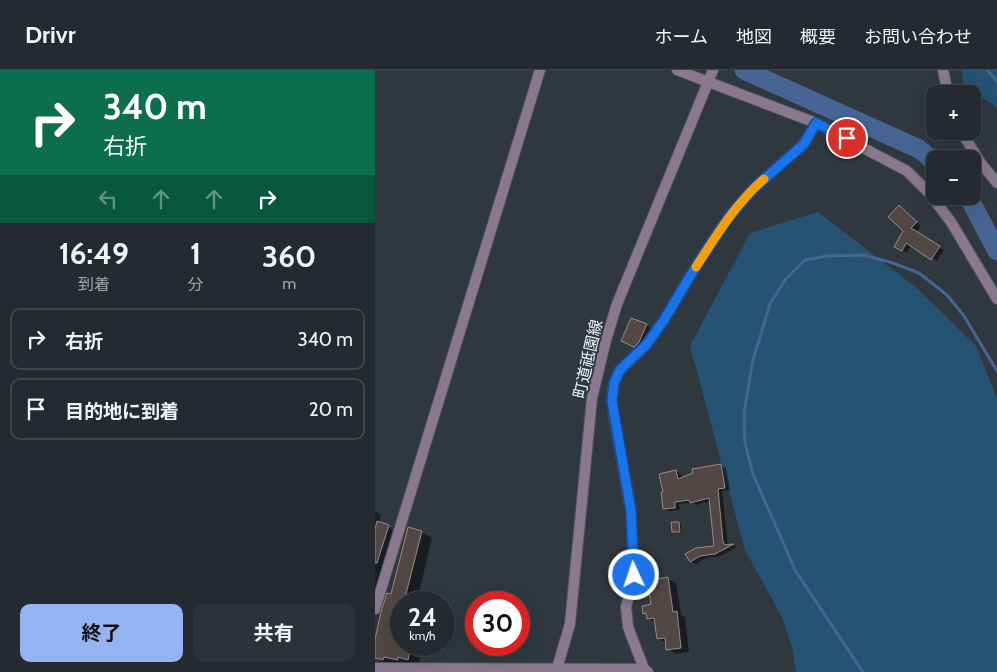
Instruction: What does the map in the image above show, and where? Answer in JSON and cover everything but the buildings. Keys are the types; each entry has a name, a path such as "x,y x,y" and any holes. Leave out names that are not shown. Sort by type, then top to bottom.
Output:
{"street":[{"path":"375,609 540,70"},
{"path":"677,70 816,123 907,171 929,193 951,222 997,299"},
{"name":"町道祗園線","path":"557,670 570,624 592,398 598,370 617,304 713,70"},
{"path":"943,70 947,85"},
{"path":"375,668 646,670 628,627 626,607 634,575 631,511 613,408 614,383 620,370 647,344 664,320 728,218 754,188 804,144 816,123"},
{"path":"967,140 997,184"}],"shaded area":[{"path":"962,70 997,70 997,107 981,97 981,85 963,85"},
{"path":"818,212 918,289 976,346 997,398 997,672 796,672 792,647 782,617 745,550 690,346 750,233"}],"waterway":[{"path":"744,70 919,149 926,155"},
{"path":"987,70 997,81"},
{"path":"973,205 997,251"},
{"path":"863,672 795,570 753,474 745,443 744,413 753,360 770,304 785,280 805,260 826,256 864,255 893,263 919,273 947,295 964,316 997,371"}],"slow traffic":[{"path":"696,267 728,218 764,179"}],"route":[{"path":"634,575 631,511 612,401 614,383 620,370 647,344 728,218 754,188 804,144 816,123 847,138"}]}
